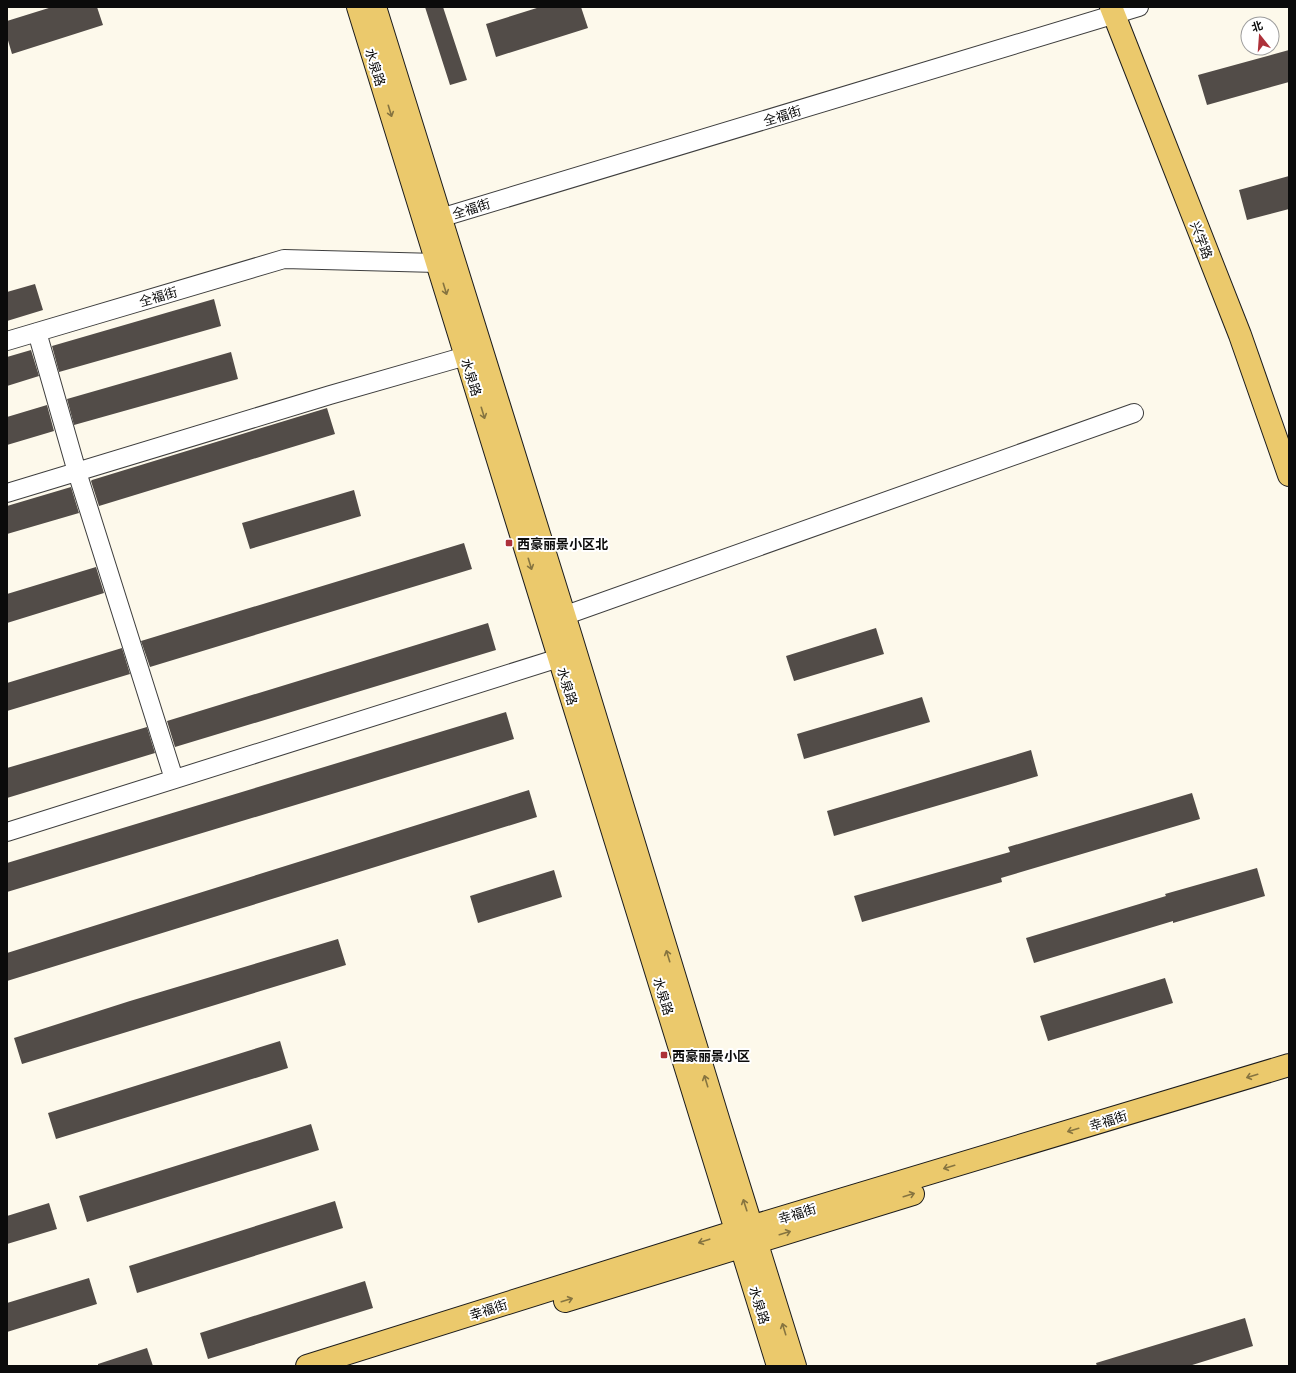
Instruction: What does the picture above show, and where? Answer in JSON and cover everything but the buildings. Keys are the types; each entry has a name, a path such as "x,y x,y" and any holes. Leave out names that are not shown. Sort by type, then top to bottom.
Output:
{"main road":[{"name":"水泉路","path":"358,7 432,219 556,618 710,1092 747,1236 778,1366"},
{"name":"水泉路","path":"375,7 432,219"},
{"name":"兴学路","path":"1112,11 1240,335 1289,475"},
{"name":"水泉路","path":"445,261 466,356 556,618 559,658 747,1236 796,1366"},
{"name":"幸福街","path":"356,1366 747,1236 1289,1065"},
{"name":"幸福街","path":"307,1366 747,1236 1289,1080"}],"street":[{"name":"全福街","path":"432,219 1112,11 1139,7"},
{"name":"全福街","path":"7,341 284,259 445,261"},
{"path":"37,332 77,472 174,779"},
{"path":"7,493 330,395 466,356"},
{"path":"556,618 1134,413"},
{"path":"7,832 559,658"}],"place":[{"name":"西豪丽景小区北","path":"509,543"},
{"name":"西豪丽景小区","path":"664,1055"}]}
